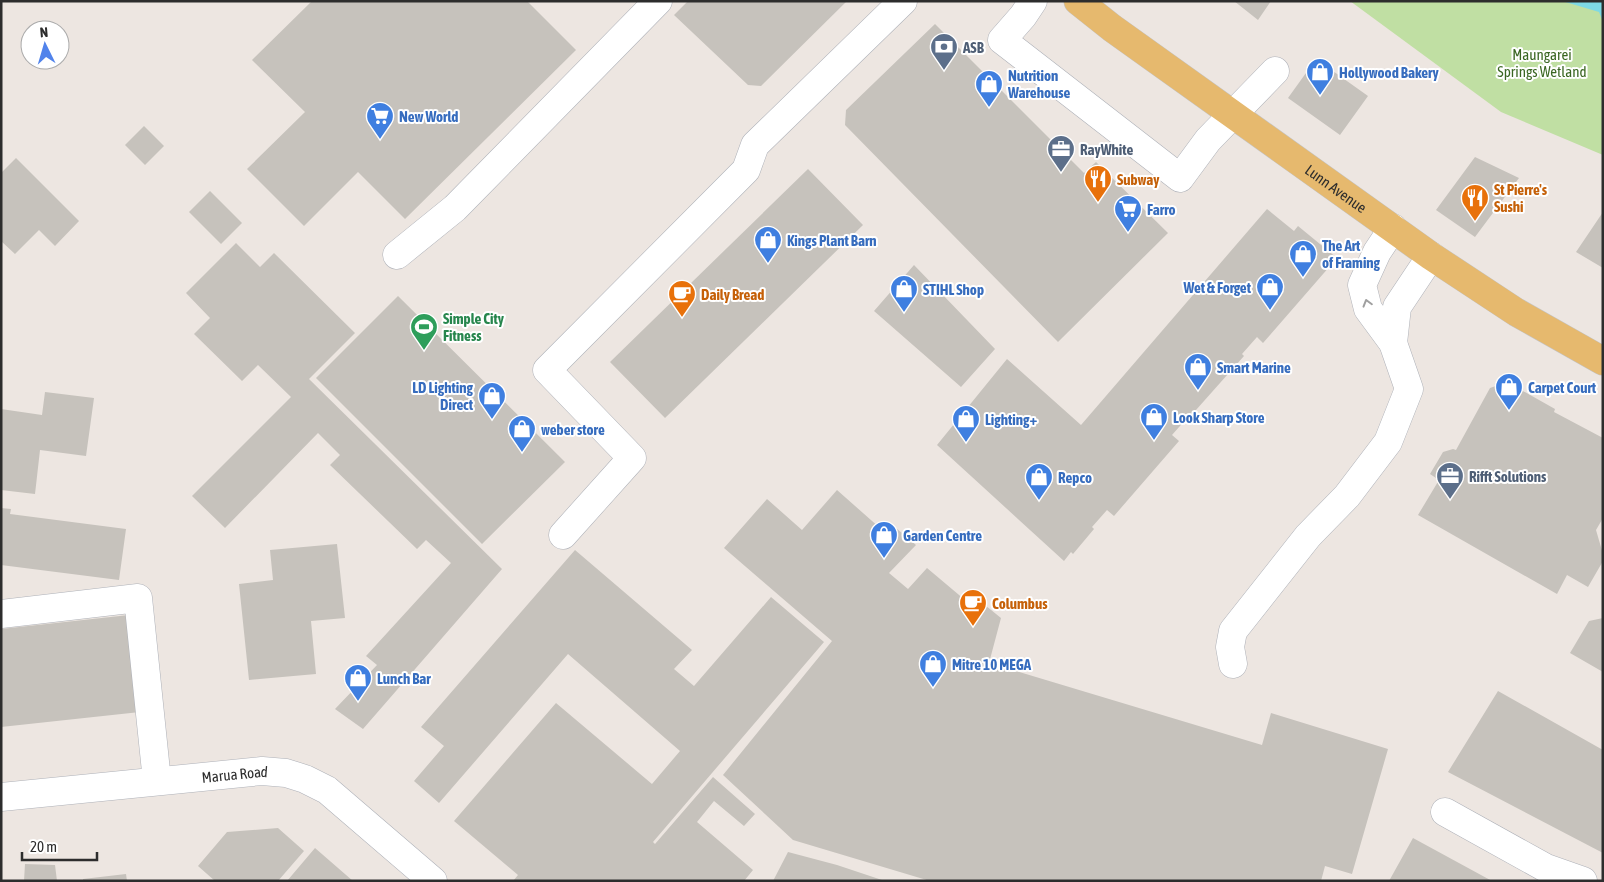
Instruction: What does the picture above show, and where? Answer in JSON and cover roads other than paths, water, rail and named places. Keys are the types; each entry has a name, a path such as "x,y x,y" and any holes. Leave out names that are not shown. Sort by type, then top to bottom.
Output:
{"main road":[{"name":"Lunn Avenue","path":"1078,1 1431,256 1516,312 1603,361"}],"street":[{"path":"396,255 455,208 658,1"},
{"path":"563,535 632,458 547,370 746,170 755,145 903,1"},
{"path":"1033,1 1023,16 1002,40 1180,178 1208,140 1275,71"},
{"path":"1233,664 1230,647 1233,631 1308,536 1347,496 1388,442 1409,389 1392,343 1368,309 1362,285 1377,252 1393,228"},
{"path":"1392,343 1397,307 1431,256"},
{"path":"1,614 138,598 157,781"},
{"name":"Marua Road","path":"1,797 262,771 286,772 327,790 434,881"},
{"path":"1445,812 1546,868 1583,881"}],"water":[{"name":"Maungarei Springs Wetland","path":"1562,1 1603,1 1603,22 1599,12"}],"place":[{"name":"ASB","path":"944,71"},
{"name":"Hollywood Bakery","path":"1320,96"},
{"name":"Nutrition Warehouse","path":"989,108"},
{"name":"New World","path":"380,140"},
{"name":"RayWhite","path":"1061,173"},
{"name":"Subway","path":"1098,203"},
{"name":"St Pierre's Sushi","path":"1475,222"},
{"name":"Farro","path":"1128,233"},
{"name":"Kings Plant Barn","path":"768,264"},
{"name":"The Art of Framing","path":"1303,278"},
{"name":"Wet & Forget","path":"1270,311"},
{"name":"STIHL Shop","path":"904,313"},
{"name":"Daily Bread","path":"682,318"},
{"name":"Simple City Fitness","path":"424,351"},
{"name":"Smart Marine","path":"1198,391"},
{"name":"Carpet Court","path":"1509,411"},
{"name":"LD Lighting Direct","path":"492,420"},
{"name":"Look Sharp Store","path":"1154,441"},
{"name":"Lighting+","path":"966,443"},
{"name":"weber store","path":"522,453"},
{"name":"Rifft Solutions","path":"1450,500"},
{"name":"Repco","path":"1039,501"},
{"name":"Garden Centre","path":"884,559"},
{"name":"Columbus","path":"973,627"},
{"name":"Mitre 10 MEGA","path":"933,688"},
{"name":"Lunch Bar","path":"358,702"}]}
